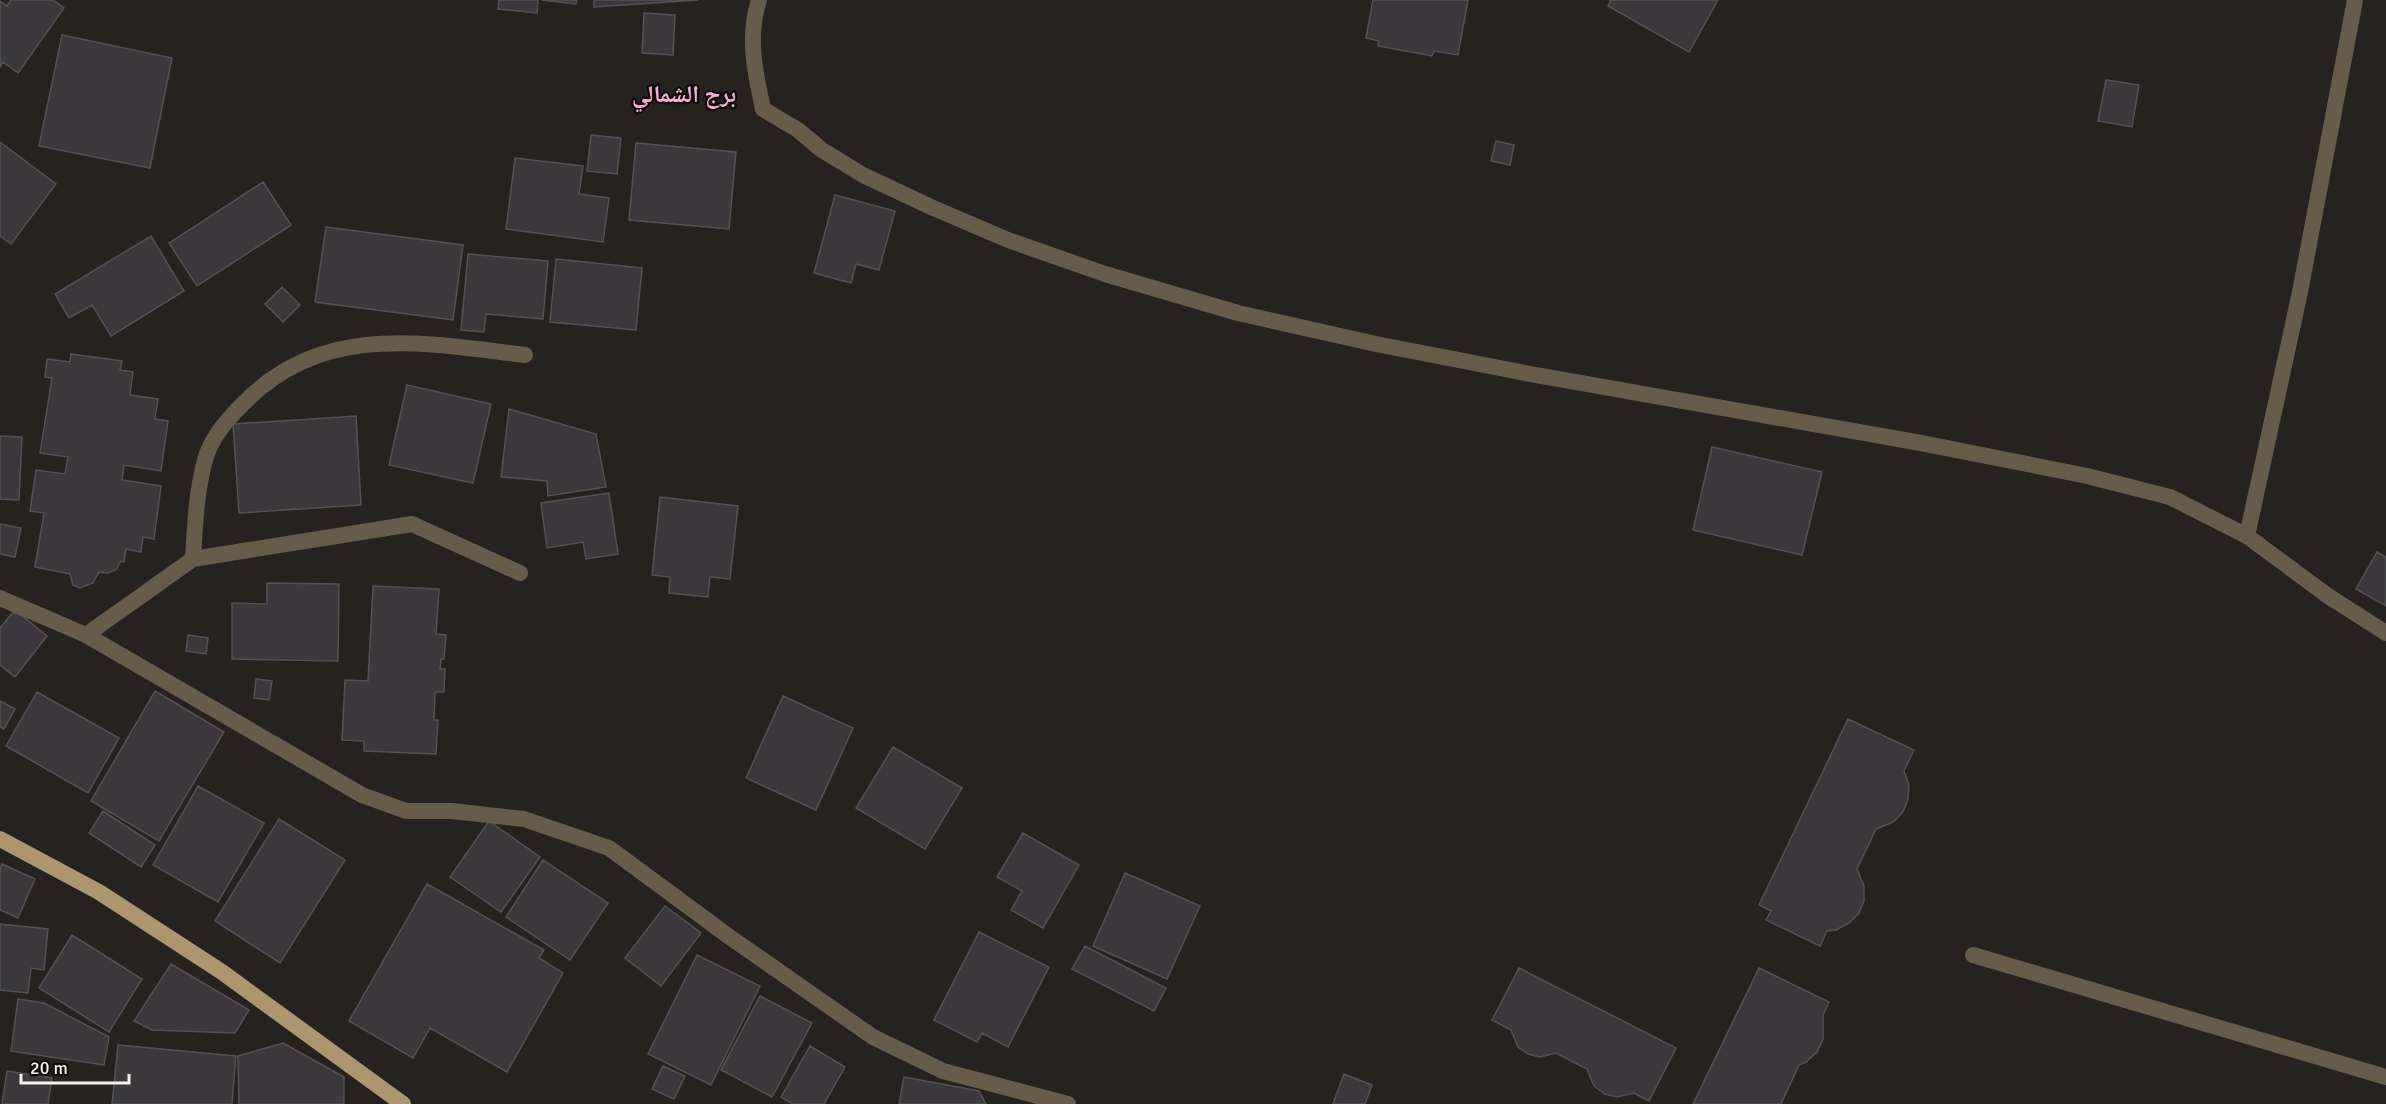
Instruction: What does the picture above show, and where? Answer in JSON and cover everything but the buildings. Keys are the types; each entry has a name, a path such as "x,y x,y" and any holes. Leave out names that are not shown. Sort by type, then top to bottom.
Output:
{"main road":[{"path":"0,839 99,892 222,972 403,1104"}],"street":[{"path":"759,0 754,14 753,63 763,110 798,130 822,150 863,175 1008,240 1105,274 1238,313 1376,344 1525,373 1921,443 2087,476 2170,497 2247,536 2328,596 2386,633"},
{"path":"2247,536 2300,292 2355,0"},
{"path":"193,559 196,502 206,458 226,421 261,386 300,361 361,344 426,343 525,355"},
{"path":"87,635 193,559 412,524 520,573"},
{"path":"0,598 87,635 362,795 406,811 452,811 524,819 609,848 731,938 873,1037 943,1071 1068,1104"},
{"path":"1973,955 2386,1077"}],"district":[{"name":"برج الشمالي","path":"684,94"}]}
